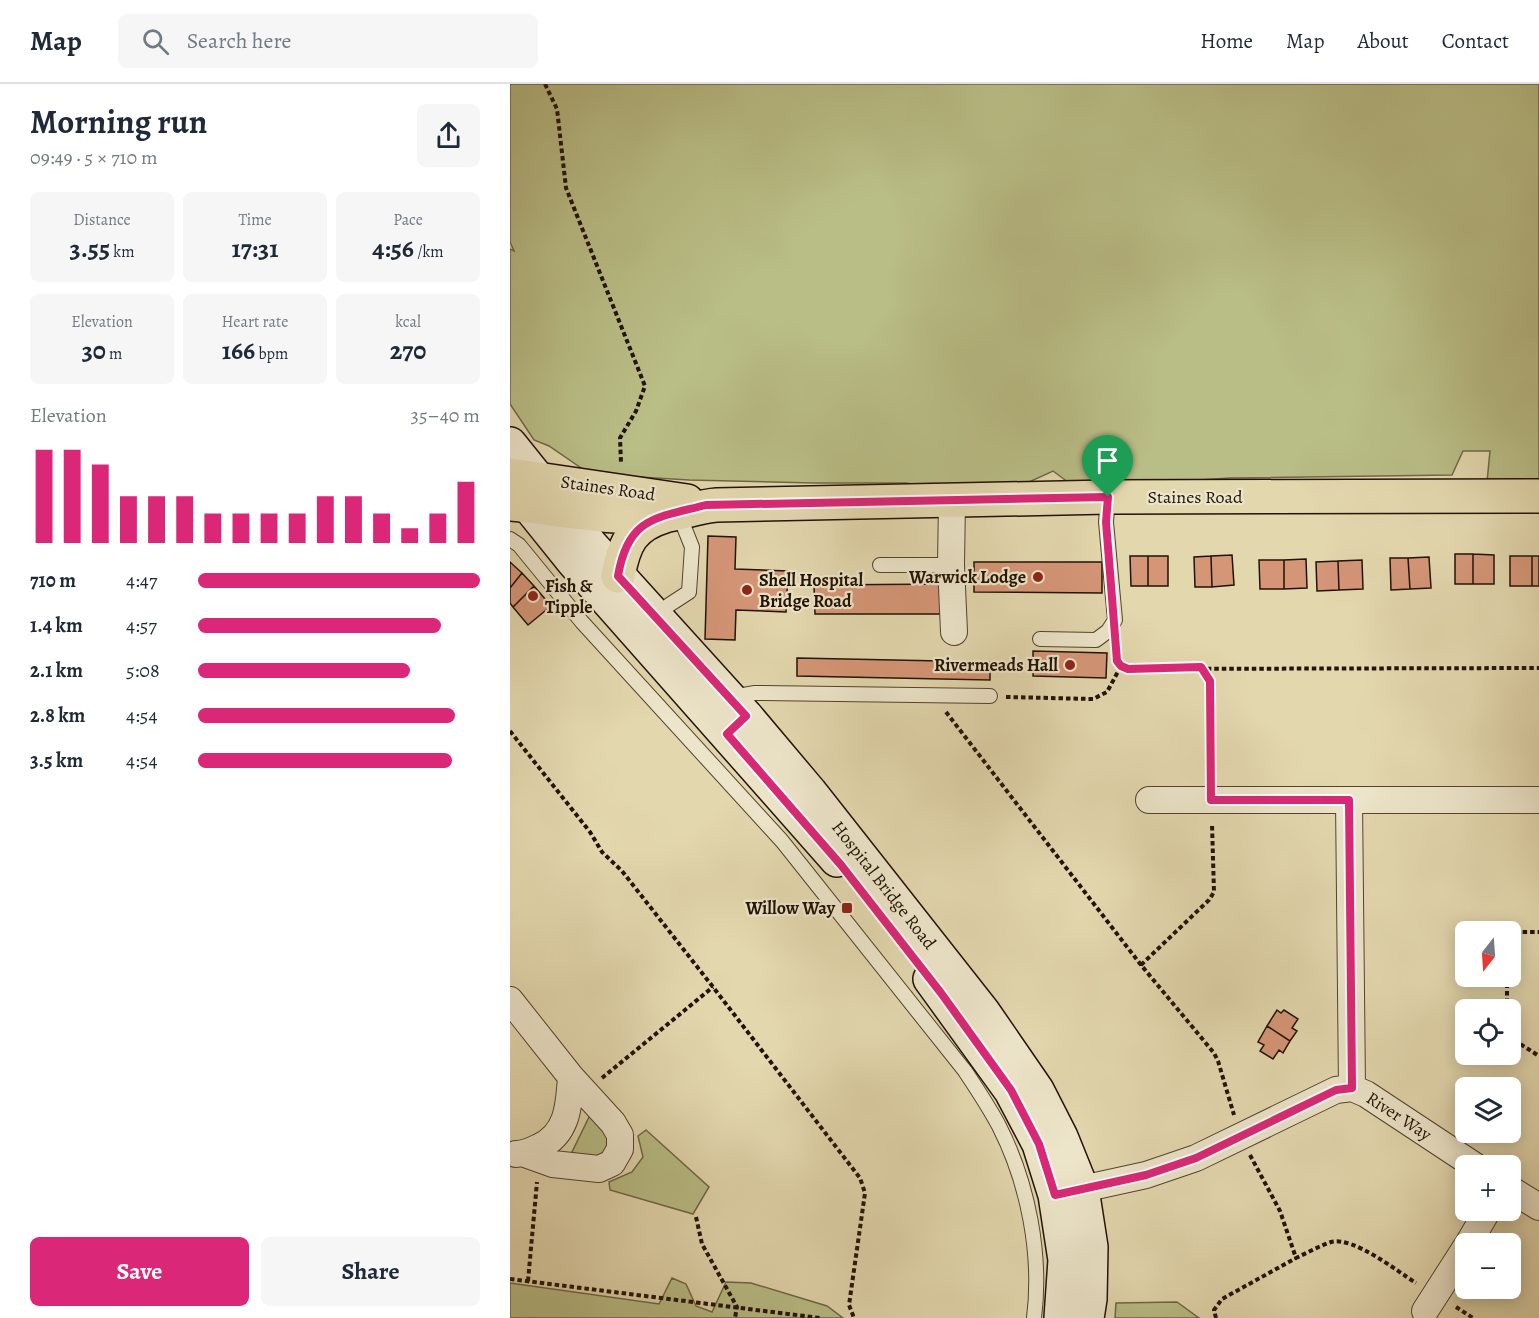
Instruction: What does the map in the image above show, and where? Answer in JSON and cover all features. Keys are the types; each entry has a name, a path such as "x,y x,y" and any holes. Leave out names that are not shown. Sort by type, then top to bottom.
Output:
{"main road":[{"name":"Hospital Bridge Road","path":"510,444 519,489 577,565 841,865 941,993 1011,1090 1039,1144 1068,1192 1091,1247 1090,1299 1087,1318"},
{"name":"Staines Road","path":"519,489 562,510 622,516 683,511 1108,497 1539,496"},
{"name":"Staines Road","path":"519,489 668,497 683,511"},
{"name":"Hospital Bridge Road","path":"562,510 657,619 723,731"},
{"path":"618,576 623,554 632,535 651,520 683,511"},
{"name":"Hospital Bridge Road","path":"1060,1318 1068,1192"}],"street":[{"path":"952,501 951,565 954,632"},
{"path":"1149,800 1539,800"},
{"path":"1068,1192 1146,1175 1196,1158 1336,1090 1352,1088 1349,800"},
{"path":"510,1000 613,1123 620,1135 620,1149 612,1163 599,1169 553,1164 525,1156"},
{"path":"525,1156 548,1143 562,1128 578,1084"},
{"name":"River Way","path":"1352,1088 1366,1094 1458,1155"},
{"path":"1521,1196 1539,1207"},
{"path":"1430,1303 1455,1264"}],"lane":[{"path":"1040,639 1096,640 1108,631 1115,620 1106,522 1108,497"},
{"path":"657,619 669,605 689,592 692,547 683,511"},
{"path":"510,539 519,545 582,622 723,731 782,841 965,1071 984,1100 1011,1153 1026,1202 1034,1250 1036,1286 1034,1318"},
{"path":"880,565 951,565"},
{"path":"723,731 754,693 990,696"}],"path":[{"path":"545,84 557,109 567,188 645,386 636,411 620,438 622,470"},
{"path":"1115,620 1117,661 1128,669 1201,667 1539,668"},
{"path":"990,696 1093,699 1107,692 1121,666"},
{"path":"1141,965 1209,900 1214,892 1210,681 1201,667"},
{"path":"933,695 1141,965 1214,1053 1241,1137 1280,1211 1296,1258"},
{"path":"510,731 590,832 603,852 622,871 713,987 860,1178 865,1193 849,1305 854,1318"},
{"path":"1521,932 1539,932"},
{"path":"578,1084 652,1038 713,987"},
{"path":"1521,1044 1539,1056"},
{"path":"525,1156 528,1281"},
{"path":"696,1217 702,1244 737,1307 735,1318"},
{"path":"1216,1318 1214,1310 1222,1299 1296,1258 1333,1242 1346,1242 1359,1248 1430,1303"},
{"path":"510,1279 820,1318"}],"green space":[{"path":"510,84 1539,84 1539,482 1487,482 1490,451 1463,451 1452,475 1230,478 1076,488 1053,471 1018,487 949,490 906,483 689,480 590,474 549,446 534,440 510,404 510,249 514,251 510,242"},
{"path":"593,1109 612,1139 606,1151 596,1159 572,1152"},
{"path":"646,1130 709,1187 693,1214 610,1190 609,1182 632,1172 643,1157 638,1136"},
{"path":"672,1278 686,1284 696,1306 712,1312 726,1282 751,1283 827,1306 843,1318 510,1318 510,1283 659,1304"},
{"path":"1177,1302 1199,1318 1115,1318 1116,1303"}],"building":[{"name":"Shell Hospital Bridge Road","path":"708,536 736,537 735,569 788,571 786,612 736,610 735,640 705,639"},
{"path":"1455,554 1473,554 1473,584 1455,584"},
{"path":"1473,554 1494,555 1494,584 1473,584"},
{"path":"1232,555 1234,585 1212,587 1211,556"},
{"path":"1130,556 1148,556 1148,586 1131,586"},
{"path":"1148,556 1168,556 1168,586 1148,586"},
{"path":"1211,556 1212,587 1195,587 1194,557"},
{"path":"1510,556 1532,556 1532,586 1510,586"},
{"path":"1532,556 1539,556 1539,586 1532,586"},
{"path":"1429,557 1431,588 1410,589 1408,558"},
{"path":"1390,558 1408,558 1410,589 1391,590"},
{"path":"1306,559 1307,588 1284,589 1284,560"},
{"path":"1259,560 1284,560 1284,589 1260,589"},
{"path":"1362,560 1363,589 1339,590 1338,561"},
{"path":"1338,561 1339,590 1317,591 1316,562"},
{"path":"510,562 522,573 510,588"},
{"name":"Warwick Lodge","path":"974,562 1102,562 1102,593 974,592"},
{"path":"522,573 534,586 513,607 510,603 510,588"},
{"name":"Warwick Lodge","path":"945,584 945,614 815,614 814,585"},
{"name":"Fish & Tipple","path":"534,586 551,606 528,625 513,607"},
{"name":"Rivermeads Hall","path":"1033,651 1107,653 1106,678 1033,676"},
{"path":"797,658 990,662 990,680 797,676"},
{"path":"1277,1010 1281,1013 1284,1010 1298,1019 1292,1028 1297,1031 1290,1041 1267,1026"},
{"path":"1267,1026 1290,1041 1283,1053 1279,1050 1273,1059 1260,1051 1264,1045 1258,1042"}],"place":[{"name":"Warwick Lodge","path":"1038,577"},
{"name":"Shell Hospital Bridge Road","path":"747,590"},
{"name":"Fish & Tipple","path":"533,596"},
{"name":"Rivermeads Hall","path":"1070,665"},
{"name":"Willow Way","path":"847,908"}],"route":[{"path":"1108,497 1106,522 1117,661 1128,669 1201,667 1207,674 1210,681 1211,800 1349,800 1352,1088 1336,1090 1196,1158 1146,1175 1055,1195 1039,1144 1011,1090 941,993 841,865 727,734 746,716 618,576 628,541 641,526 651,520 706,505 1108,497"}]}
